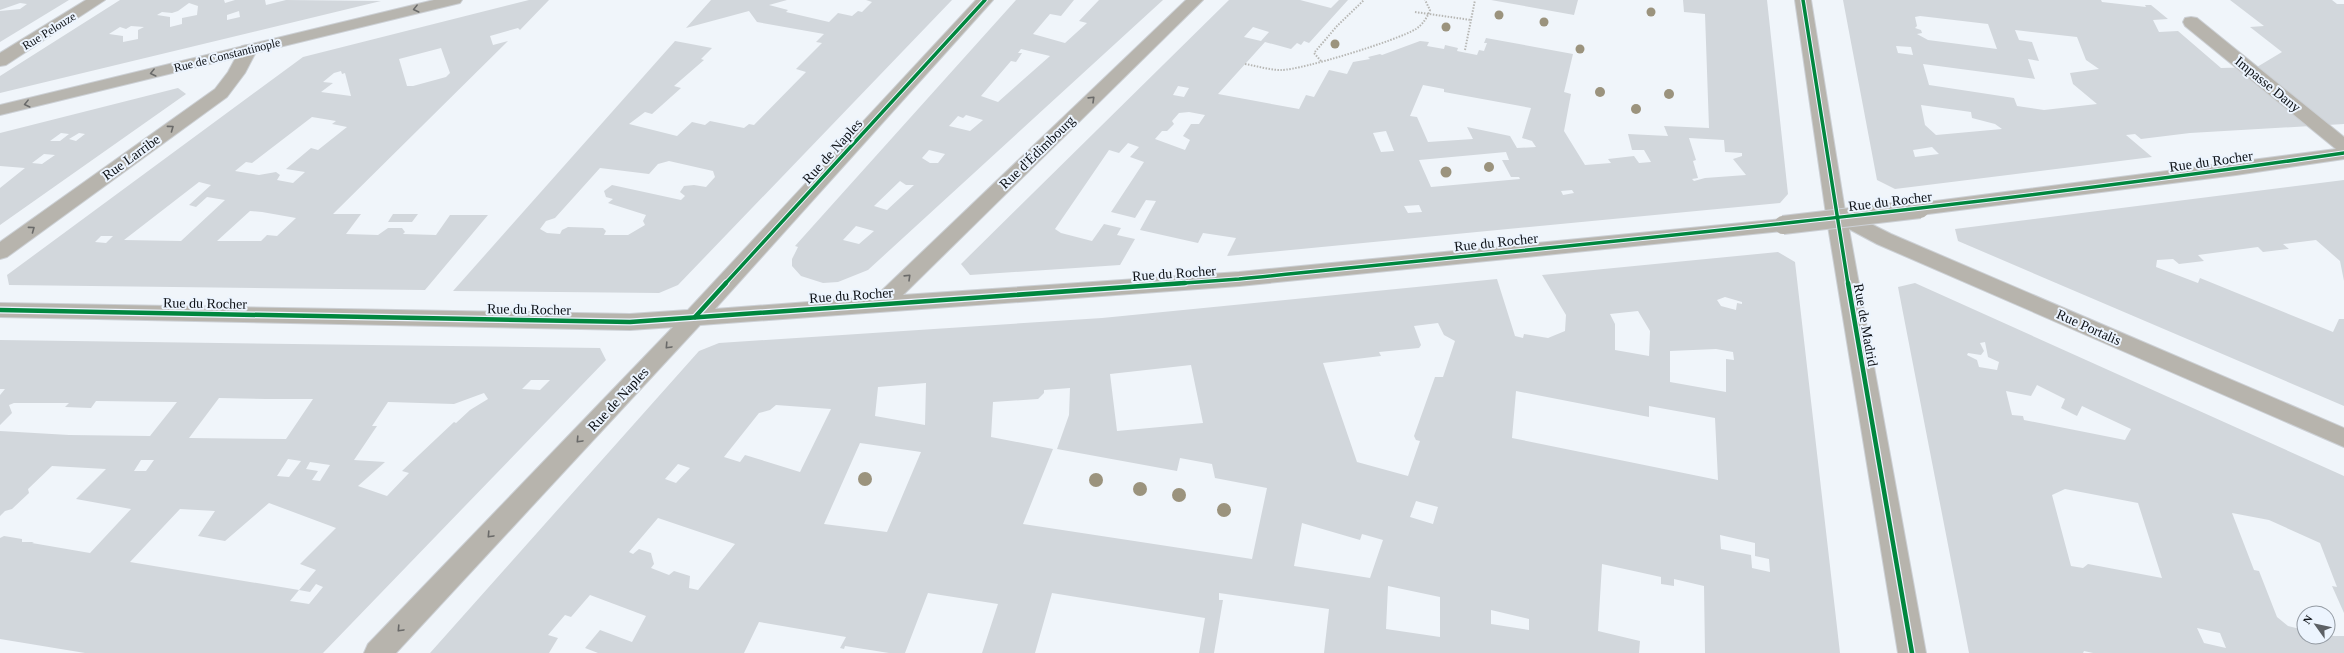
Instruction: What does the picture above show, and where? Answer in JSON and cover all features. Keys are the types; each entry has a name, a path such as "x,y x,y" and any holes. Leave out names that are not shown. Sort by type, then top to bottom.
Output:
{"main road":[{"name":"Rue de Constantinople","path":"0,110 454,0"}],"street":[{"name":"Rue Pelouze","path":"0,61 97,0"},
{"name":"Rue de Naples","path":"378,653 694,317 985,0"},
{"name":"Rue d'Édimbourg","path":"881,304 1194,0"},
{"name":"Rue de Madrid","path":"1803,0 1836,214 1912,653"},
{"name":"Impasse Dany","path":"2191,22 2344,146"},
{"name":"Rue Larribe","path":"0,252 221,93 236,73 248,50"},
{"name":"Rue du Rocher","path":"0,310 630,322 1239,279 1783,225 2236,169 2344,153"},
{"name":"Rue Portalis","path":"1836,214 1884,239 2344,438"}],"path":[{"path":"1321,61 1314,53 1337,26 1364,0"},
{"path":"1245,64 1281,70 1300,68 1391,39 1416,29 1422,24 1430,10 1425,0"},
{"path":"1465,50 1475,0"},
{"path":"1415,12 1471,20"}],"building":[{"path":"0,0 69,0 0,42 0,11 20,9 27,4 20,3 0,10"},
{"path":"120,0 224,0 225,3 235,0 265,0 266,5 286,0 381,1 0,93 0,76","holes":["189,3 198,6 197,15 182,18 182,24 170,27 170,17 157,15 162,12 172,13 178,11","239,11 240,17 227,20 227,15","131,26 144,27 138,30 138,39 123,42 123,36 109,34 120,27 126,29"]},
{"path":"529,0 549,0 520,30 518,28 490,36 493,45 508,41 333,214 361,214 346,234 378,235 388,228 402,228 405,232 403,234 436,235 450,215 488,215 425,290 9,285 7,275 303,57","holes":["441,48 450,73 446,77 413,86 407,86 399,59","341,71 342,74 345,73 351,96 321,92 333,83 323,82 334,73","312,117 336,121 332,124 347,127 318,150 311,148 286,169 305,172 293,183 277,180 280,175 276,172 259,175 235,171 246,162 252,163","199,182 211,185 189,205 196,207 207,197 225,200 181,241 124,240","250,211 296,218 277,236 267,235 261,241 217,241","101,236 113,236 106,243 95,242"]},
{"path":"711,0 787,0 769,5 788,10 786,12 829,22 838,13 852,16 858,11 862,12 872,2 866,0 952,0 678,285 659,293 453,291 675,41 712,48 701,59 704,60 674,86 681,88 652,114 645,112 629,124 677,136 692,122 705,125 710,121 744,128 749,124 754,125 806,72 796,69 822,43 816,42 824,34 757,22 749,11 686,28","holes":["669,161 713,171 715,177 706,187 694,185 684,186 680,192 685,196 681,200 612,185 604,191 606,197 613,199 608,203 646,215 643,221 645,225 628,235 604,235 606,231 603,228 568,227 562,230 560,234 547,233 540,229 546,221 555,218 600,168 649,174 658,164"]},
{"path":"1016,0 1074,0 1061,16 1050,14 1033,34 1065,43 1087,23 1079,21 1099,0 1163,0 868,270 838,282 823,283 801,276 792,266 792,259 798,247 795,246","holes":["1021,49 1050,56 998,102 981,96 1011,61 1016,62 1022,53 1018,53","966,115 983,120 970,131 949,126 958,116 963,118","929,150 945,154 938,163 930,163 922,158","900,181 906,185 914,185 887,210 874,206","856,226 874,231 859,244 843,240"]},
{"path":"1229,0 1300,0 1331,8 1339,0 1348,0 1309,43 1304,41 1301,45 1297,43 1291,49 1265,42 1218,94 1299,109 1306,95 1314,97 1329,70 1347,74 1353,62 1370,59 1368,57 1380,54 1382,55 1420,41 1429,42 1427,46 1444,49 1445,45 1458,48 1457,51 1477,55 1479,50 1484,51 1487,43 1484,43 1486,38 1573,54 1564,92 1571,94 1564,131 1585,165 1611,163 1608,159 1634,156 1639,163 1651,162 1644,150 1632,150 1628,134 1668,136 1664,126 1709,128 1705,14 1684,12 1683,0 1767,0 1788,194 1780,203 1227,256 1236,238 1203,233 1198,243 1140,230 1156,201 1146,200 1135,218 1111,212 1144,162 1130,157 1139,147 1128,143 1119,153 1109,150 1055,229 1061,233 1092,241 1104,224 1121,228 1117,235 1135,239 1120,265 970,275 961,264","holes":["1253,27 1269,32 1261,41 1244,37","1423,85 1444,89 1444,92 1531,108 1522,138 1532,141 1536,147 1517,148 1510,136 1467,127 1473,139 1428,142 1417,117 1410,116","1178,86 1189,88 1184,97 1173,95","1189,112 1205,115 1199,124 1191,124 1183,136 1190,140 1185,150 1155,139 1162,131 1167,131 1174,124 1172,121 1179,113","1386,131 1394,151 1381,152 1373,133","1689,138 1724,140 1725,152 1742,153 1742,156 1733,159 1746,175 1705,178 1694,181 1692,179 1698,178 1693,161 1696,160","1506,152 1509,160 1502,160 1511,177 1519,177 1520,179 1431,187 1419,160","1572,190 1574,193 1563,195 1561,191","1419,205 1422,212 1408,213 1404,206"]},
{"path":"1491,0 1578,0 1574,15"},
{"path":"1843,0 2101,0 2102,2 2146,7 2145,5 2151,5 2168,19 2153,20 2159,32 2178,31 2221,68 2257,67 2282,52 2250,27 2264,26 2230,0 2332,0 2337,4 2344,4 2344,124 2190,133 2141,139 2135,134 2126,135 2152,157 1895,189 1877,180","holes":["1920,16 1988,24 1997,49 1928,40 1917,34 1922,33 1921,30 1915,28 1917,26 1915,17","2015,30 2077,37 2086,60 2099,69 2070,73 2073,84 2097,104 2044,110 2017,106 2014,98 1929,85 1923,64 2035,79 2028,59 2039,61 2032,42 2019,40","1896,46 1911,47 1913,55 1898,53","1921,105 1971,112 1972,118 1995,124 2002,129 1936,135 1925,125","1932,147 1939,154 1915,157 1913,150"]},
{"path":"178,88 186,94 0,225 0,188 25,168 0,166 0,133","holes":["61,133 69,134 60,141 50,141","79,133 85,134 76,141 69,139","44,154 55,155 42,164 32,163"]},
{"path":"2344,180 2344,281 2340,261 2316,240 2283,244 2289,249 2263,252 2258,247 2198,255 2204,261 2179,264 2173,259 2157,260 2156,267 2198,283 2200,278 2333,332 2339,319 2344,319 2344,406 1958,241 1955,229"},
{"path":"393,214 418,214 412,222 388,222"},
{"path":"1778,252 1795,262 1840,653 1705,653 1704,586 1674,579 1674,586 1661,584 1661,577 1602,564 1598,631 1640,641 1639,653 1324,653 1329,609 1219,593 1219,600 1223,600 1214,653 1199,653 1205,618 1052,593 1035,653 982,653 998,604 928,593 905,653 889,653 845,646 844,649 840,648 846,637 759,622 744,653 598,653 585,648 600,630 632,642 646,616 590,595 571,617 565,615 548,635 558,638 549,653 430,653 699,351 719,343 1102,318 1497,279 1515,336 1523,338 1524,334 1548,338 1565,331 1566,315 1542,275","holes":["1725,297 1742,302 1742,304 1737,303 1736,310 1721,306 1717,300","1638,311 1650,331 1649,356 1615,350 1615,324 1610,314","1438,323 1444,335 1455,341 1443,377 1435,377 1414,436 1416,440 1420,441 1408,476 1357,462 1323,363 1381,356 1379,352 1419,348 1421,345 1414,326","1716,349 1733,352 1734,360 1726,359 1726,392 1670,382 1670,351","1191,365 1203,423 1117,431 1110,374","926,383 925,425 875,416 878,387","1070,388 1069,415 1057,449 1177,471 1180,458 1212,464 1215,478 1267,488 1252,559 1023,524 1053,449 991,437 993,402 1038,399 1044,393 1044,390","1516,391 1649,417 1649,406 1715,418 1718,480 1512,438","776,405 831,409 800,472 745,455 740,462 724,457 759,413 770,410","860,443 921,452 887,532 824,524","678,464 690,468 676,483 665,479","1416,501 1438,507 1433,524 1410,517","658,518 735,544 698,590 689,588 690,576 674,571 669,575 651,568 654,564 651,553 639,549 633,554 629,552","1302,523 1360,540 1362,534 1383,540 1370,578 1294,566","1720,535 1755,543 1755,556 1769,559 1770,572 1752,568 1751,555 1721,549","1388,586 1440,597 1440,637 1386,629","1491,610 1529,619 1529,630 1491,624"]},
{"path":"1915,283 2344,476 2344,613 2332,586 2337,587 2320,543 2269,520 2232,513 2254,570 2259,571 2277,617 2288,626 2296,628 2296,645 2336,645 2336,636 2344,636 2344,653 2093,653 2084,651 2083,653 1969,653 1898,287","holes":["1985,342 1988,357 1999,362 1997,370 1979,367 1977,360 1967,355 1968,353 1981,355 1984,351 1980,343","2037,385 2065,399 2061,408 2077,416 2082,406 2131,429 2125,440 2024,420 2023,416 2012,415 2006,391 2031,396","2065,489 2138,503 2162,578 2088,564 2083,568 2071,566 2052,495","2197,628 2220,633 2226,648 2204,643"]},
{"path":"0,340 600,348 606,360 323,653 85,653 0,639 0,538 4,536 22,539 22,542 34,542 32,543 90,553 131,509 76,499 106,469 52,466 28,489 29,493 12,509 5,511 0,516 0,431 69,435 150,436 177,402 96,401 91,408 65,407 69,403 14,403 9,405 12,413 0,425 0,395 5,389 0,389","holes":["531,380 550,380 540,390 522,389","484,393 488,399 470,410 456,423 454,422 402,471 409,473 387,496 358,486 385,462 354,460 377,426 372,426 388,402 454,404","219,398 313,399 286,439 189,438","288,459 301,461 289,477 277,476","141,460 154,460 146,471 134,471","310,462 330,465 320,481 312,480 318,471 306,469","269,503 336,528 300,564 316,570 299,590 130,562 180,509 215,511 198,536 225,541","316,584 323,587 309,604 290,601 299,590 310,592"]}],"cycle path":[{"path":"695,317 985,0"},
{"path":"1803,0 1836,214 1912,653"},
{"path":"0,310 630,322 1239,279 1783,225 2236,169 2344,153"}]}
